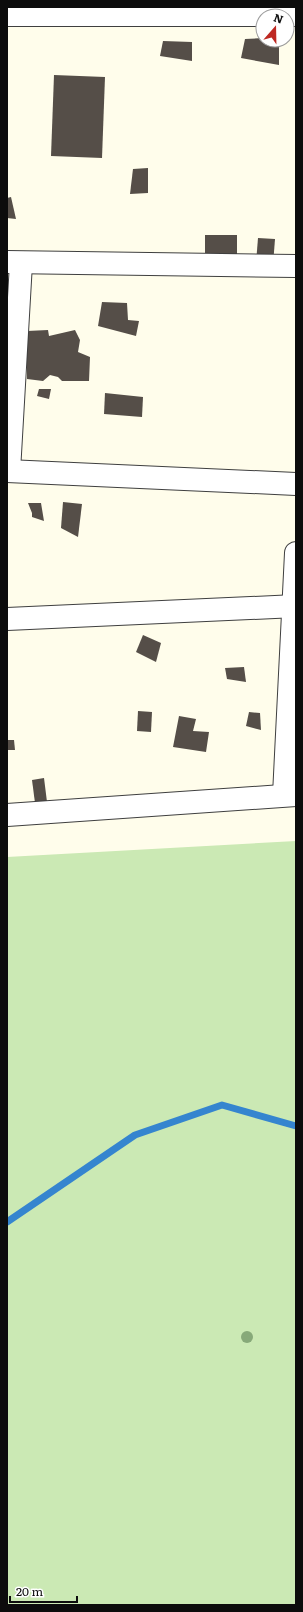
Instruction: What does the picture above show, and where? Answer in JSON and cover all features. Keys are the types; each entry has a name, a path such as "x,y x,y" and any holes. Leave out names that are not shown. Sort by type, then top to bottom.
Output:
{"street":[{"path":"7,15 296,15"},
{"path":"296,266 14,263 8,471 296,484"},
{"path":"7,815 290,795 296,553"},
{"path":"7,619 294,606"}],"green space":[{"path":"296,841 296,1605 7,1605 7,857"}],"building":[{"path":"255,38 255,48 279,48 279,65 241,58 245,39"},
{"path":"163,41 192,42 192,61 160,56"},
{"path":"54,75 105,77 102,158 51,156"},
{"path":"148,168 148,193 130,194 133,169"},
{"path":"11,197 16,219 7,218 7,198"},
{"path":"205,235 237,235 237,256 205,256"},
{"path":"258,238 275,239 273,265 256,263"},
{"path":"102,302 127,303 128,320 139,321 136,336 98,326"},
{"path":"48,330 49,336 75,330 80,340 78,352 90,357 89,381 62,381 58,377 50,375 43,381 27,379 27,331"},
{"path":"39,389 51,389 49,399 37,396"},
{"path":"105,393 143,397 142,417 104,414"},
{"path":"63,502 82,504 78,537 61,528"},
{"path":"28,503 41,503 44,521 32,517"},
{"path":"143,635 161,643 156,662 136,652"},
{"path":"244,667 246,682 227,679 225,668"},
{"path":"138,711 152,712 151,732 137,731"},
{"path":"249,712 260,713 261,730 246,726"},
{"path":"179,716 196,719 193,731 209,732 206,752 173,747"},
{"path":"7,740 14,740 15,750 7,750"},
{"path":"44,778 47,802 35,803 32,780"}],"waterway":[{"path":"7,1222 135,1135 222,1105 296,1126"}]}
